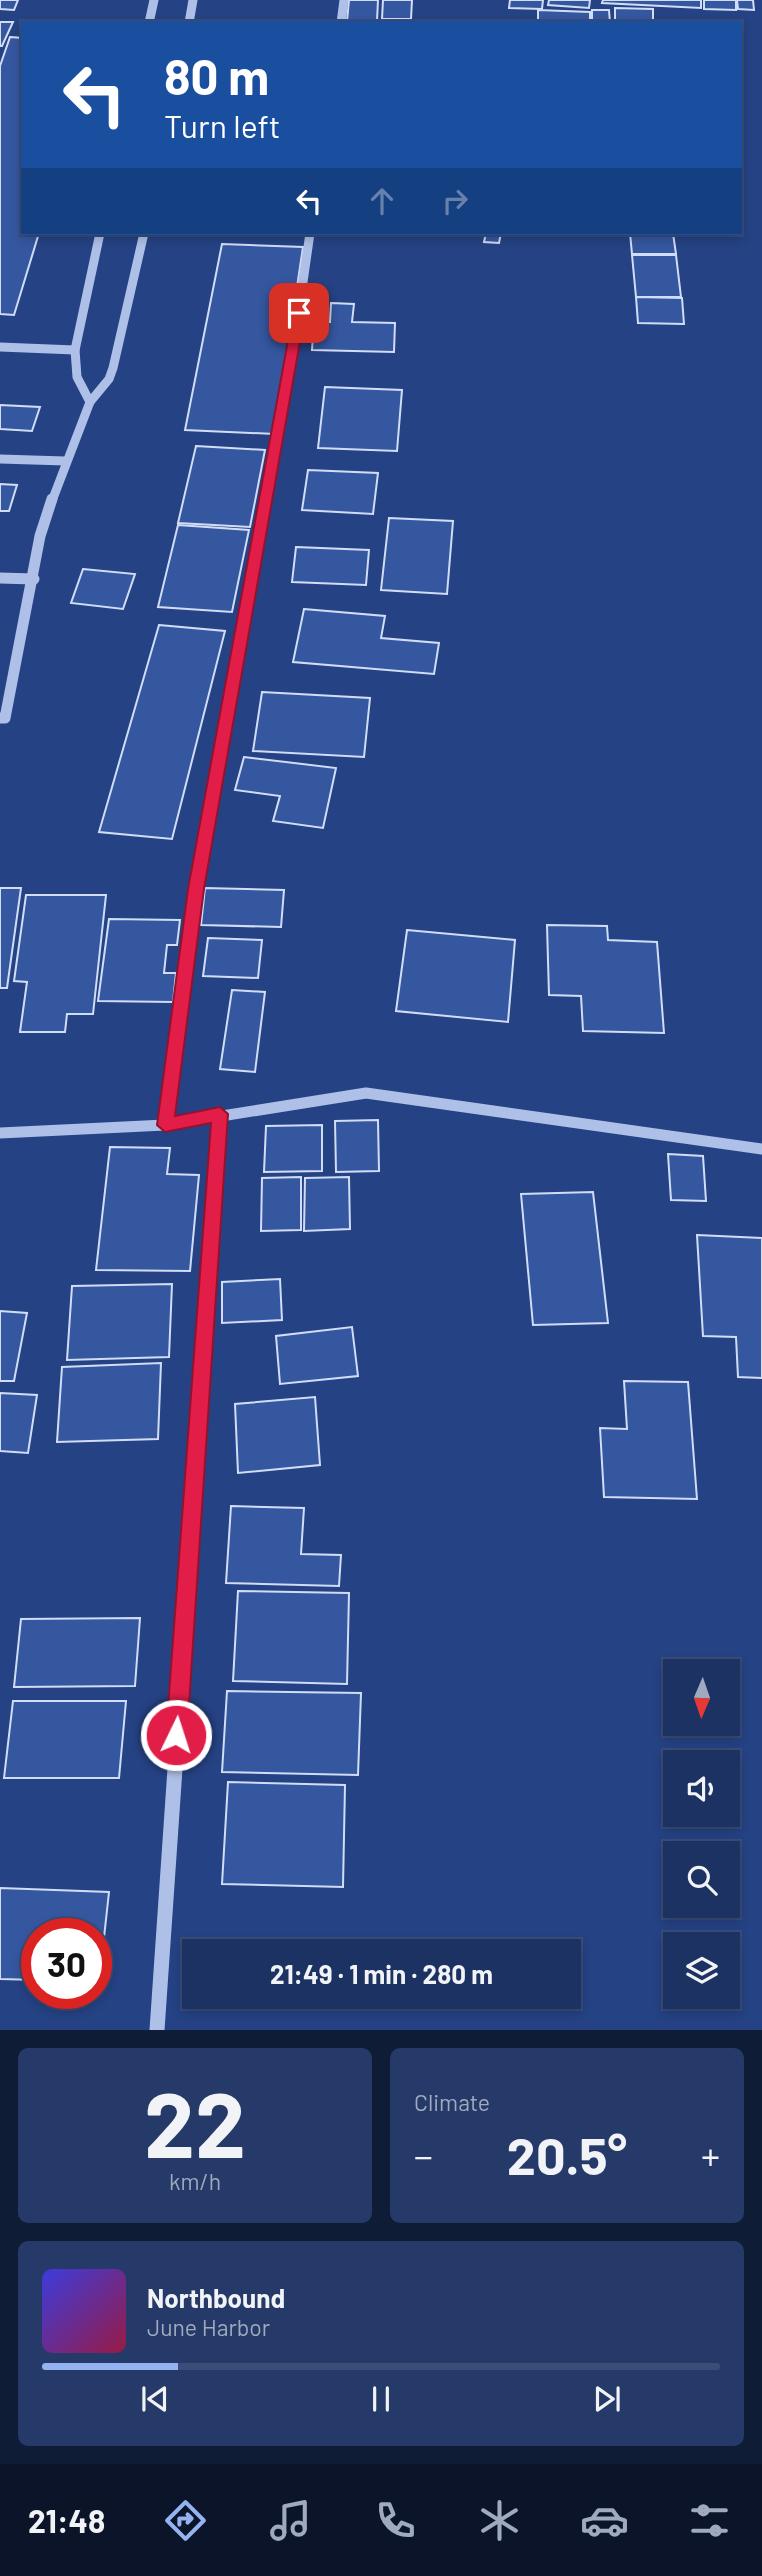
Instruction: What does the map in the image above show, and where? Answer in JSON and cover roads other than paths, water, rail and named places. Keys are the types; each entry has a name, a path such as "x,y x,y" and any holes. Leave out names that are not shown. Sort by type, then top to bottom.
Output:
{"street":[{"path":"149,21 154,0"},
{"path":"188,21 193,0"},
{"path":"341,21 344,0"},
{"path":"90,402 77,377 75,351 100,235"},
{"path":"0,718 5,718 34,579 40,536 65,461 90,402 109,379 113,368 144,235"},
{"path":"165,1125 196,889 291,366 310,235"},
{"path":"0,347 75,351"},
{"path":"0,459 65,461"},
{"path":"0,578 34,579"},
{"path":"0,1133 165,1125 220,1114 366,1093 762,1149"},
{"path":"157,2030 220,1114"}]}
